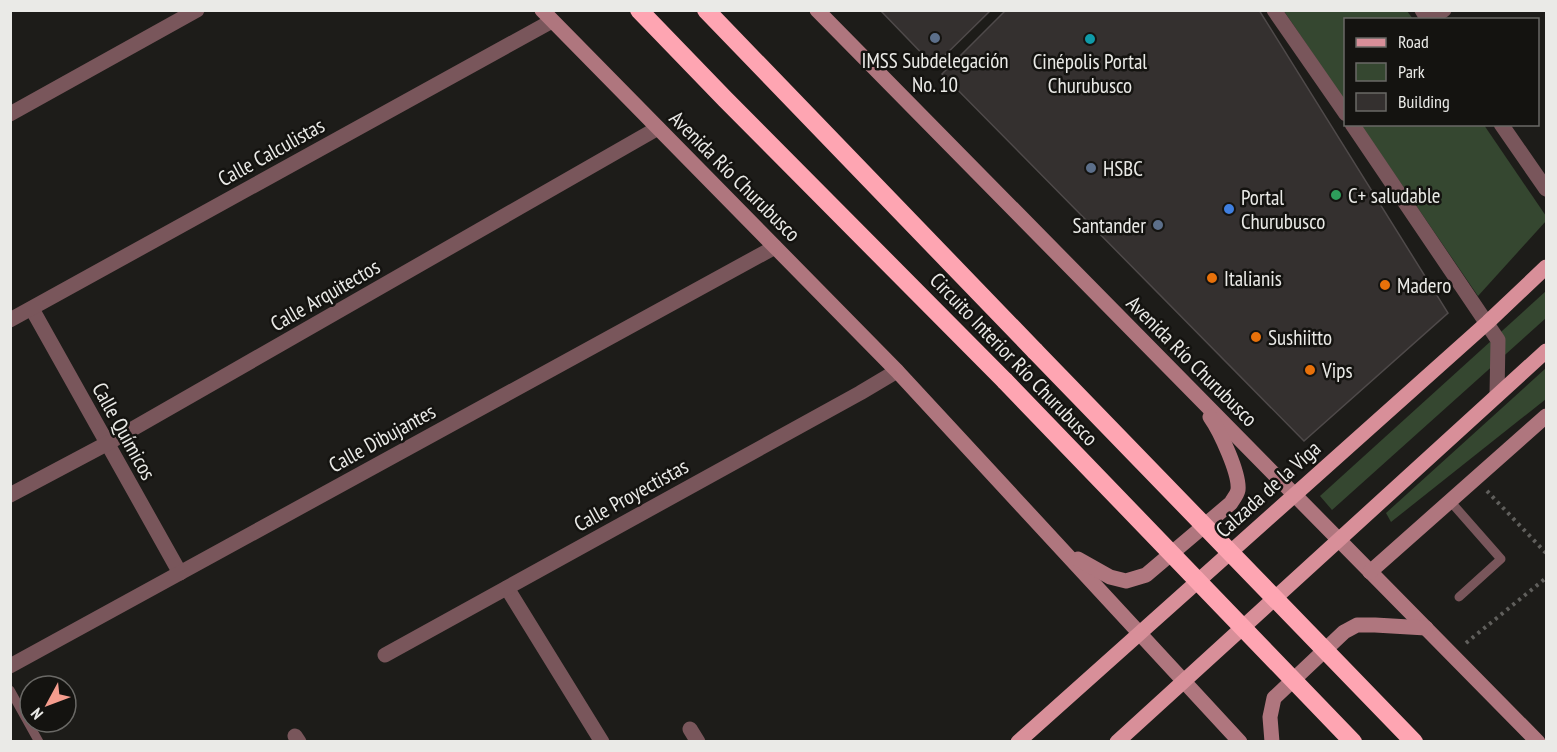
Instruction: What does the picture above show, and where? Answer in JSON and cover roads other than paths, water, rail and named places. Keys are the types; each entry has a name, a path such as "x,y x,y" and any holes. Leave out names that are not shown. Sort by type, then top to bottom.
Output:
{"highway":[{"name":"Circuito Interior Río Churubusco","path":"639,10 1005,381 1353,741"},
{"name":"Circuito Interior Río Churubusco","path":"706,10 1414,741"}],"main road":[{"name":"Avenida Río Churubusco","path":"817,10 1538,741"},
{"name":"Avenida Río Churubusco","path":"547,16 897,371 1240,741"},
{"name":"Calzada de la Viga","path":"1018,741 1488,322 1546,267"},
{"path":"1117,741 1340,541 1546,351"},
{"path":"1065,552 1110,577 1126,581 1146,575 1231,503 1238,492 1237,478 1217,427 1194,392"},
{"path":"1370,572 1546,416"},
{"path":"1272,741 1270,717 1275,698 1344,632 1357,625 1375,624 1426,628"}],"street":[{"path":"10,114 197,10"},
{"path":"1275,10 1344,111"},
{"path":"1431,18 1444,10"},
{"name":"Calle Calculistas","path":"10,320 547,16"},
{"path":"1353,126 1498,340 1497,395"},
{"path":"1502,126 1546,189"},
{"name":"Calle Arquitectos","path":"10,495 108,443 658,128"},
{"name":"Calle Dibujantes","path":"10,666 775,247"},
{"name":"Calle Químicos","path":"32,309 180,573"},
{"name":"Calle Proyectistas","path":"385,655 897,371"},
{"path":"507,588 603,741"}],"lane":[{"path":"1450,501 1501,559 1459,597"},
{"path":"10,690 39,741"}],"place":[{"name":"IMSS Subdelegación No. 10","path":"935,38"},
{"name":"Cinépolis Portal Churubusco","path":"1090,39"},
{"name":"HSBC","path":"1091,168"},
{"name":"C+ saludable","path":"1336,195"},
{"name":"Portal Churubusco","path":"1229,209"},
{"name":"Santander","path":"1158,225"},
{"name":"Italianis","path":"1212,278"},
{"name":"Madero","path":"1385,285"},
{"name":"Sushiitto","path":"1256,337"},
{"name":"Vips","path":"1310,370"}]}
